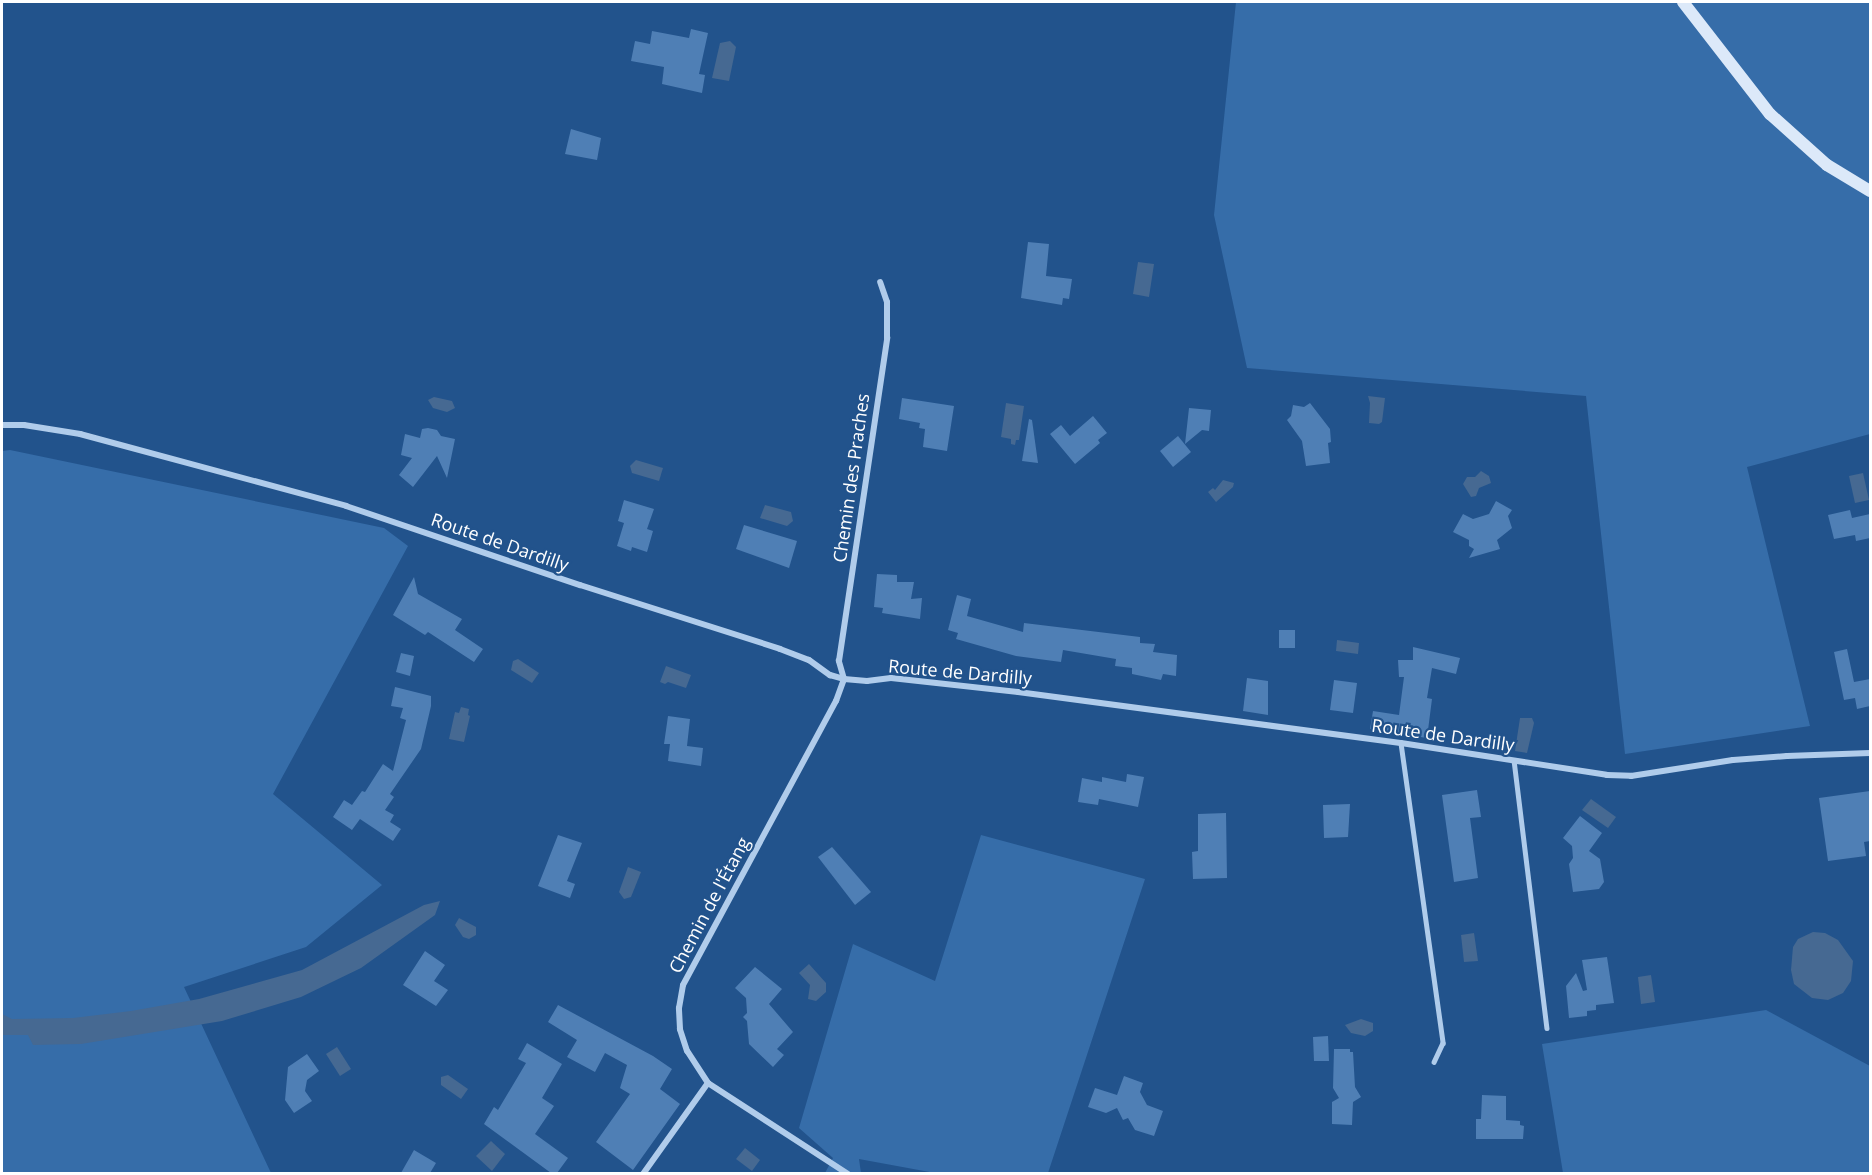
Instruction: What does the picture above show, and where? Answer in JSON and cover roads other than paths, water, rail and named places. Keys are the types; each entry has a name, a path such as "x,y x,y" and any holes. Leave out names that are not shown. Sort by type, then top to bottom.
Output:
{"street":[{"path":"1683,2 1770,114 1827,165 1870,191"},
{"name":"Chemin des Praches","path":"844,679 839,661 887,338 887,302 880,282"},
{"name":"Route de Dardilly","path":"2,425 24,425 80,434 346,506 780,649 810,660 830,675 844,679 867,681 891,678 1018,692 1401,743 1607,775 1631,776 1733,760 1870,753"},
{"name":"Chemin de l'Étang","path":"708,1083 687,1051 681,1029 679,1008 683,986 837,701 844,679"},
{"path":"643,1173 708,1083 848,1173"}],"lane":[{"path":"1401,743 1443,1043 1434,1062"},
{"path":"1514,760 1547,1028"}]}
